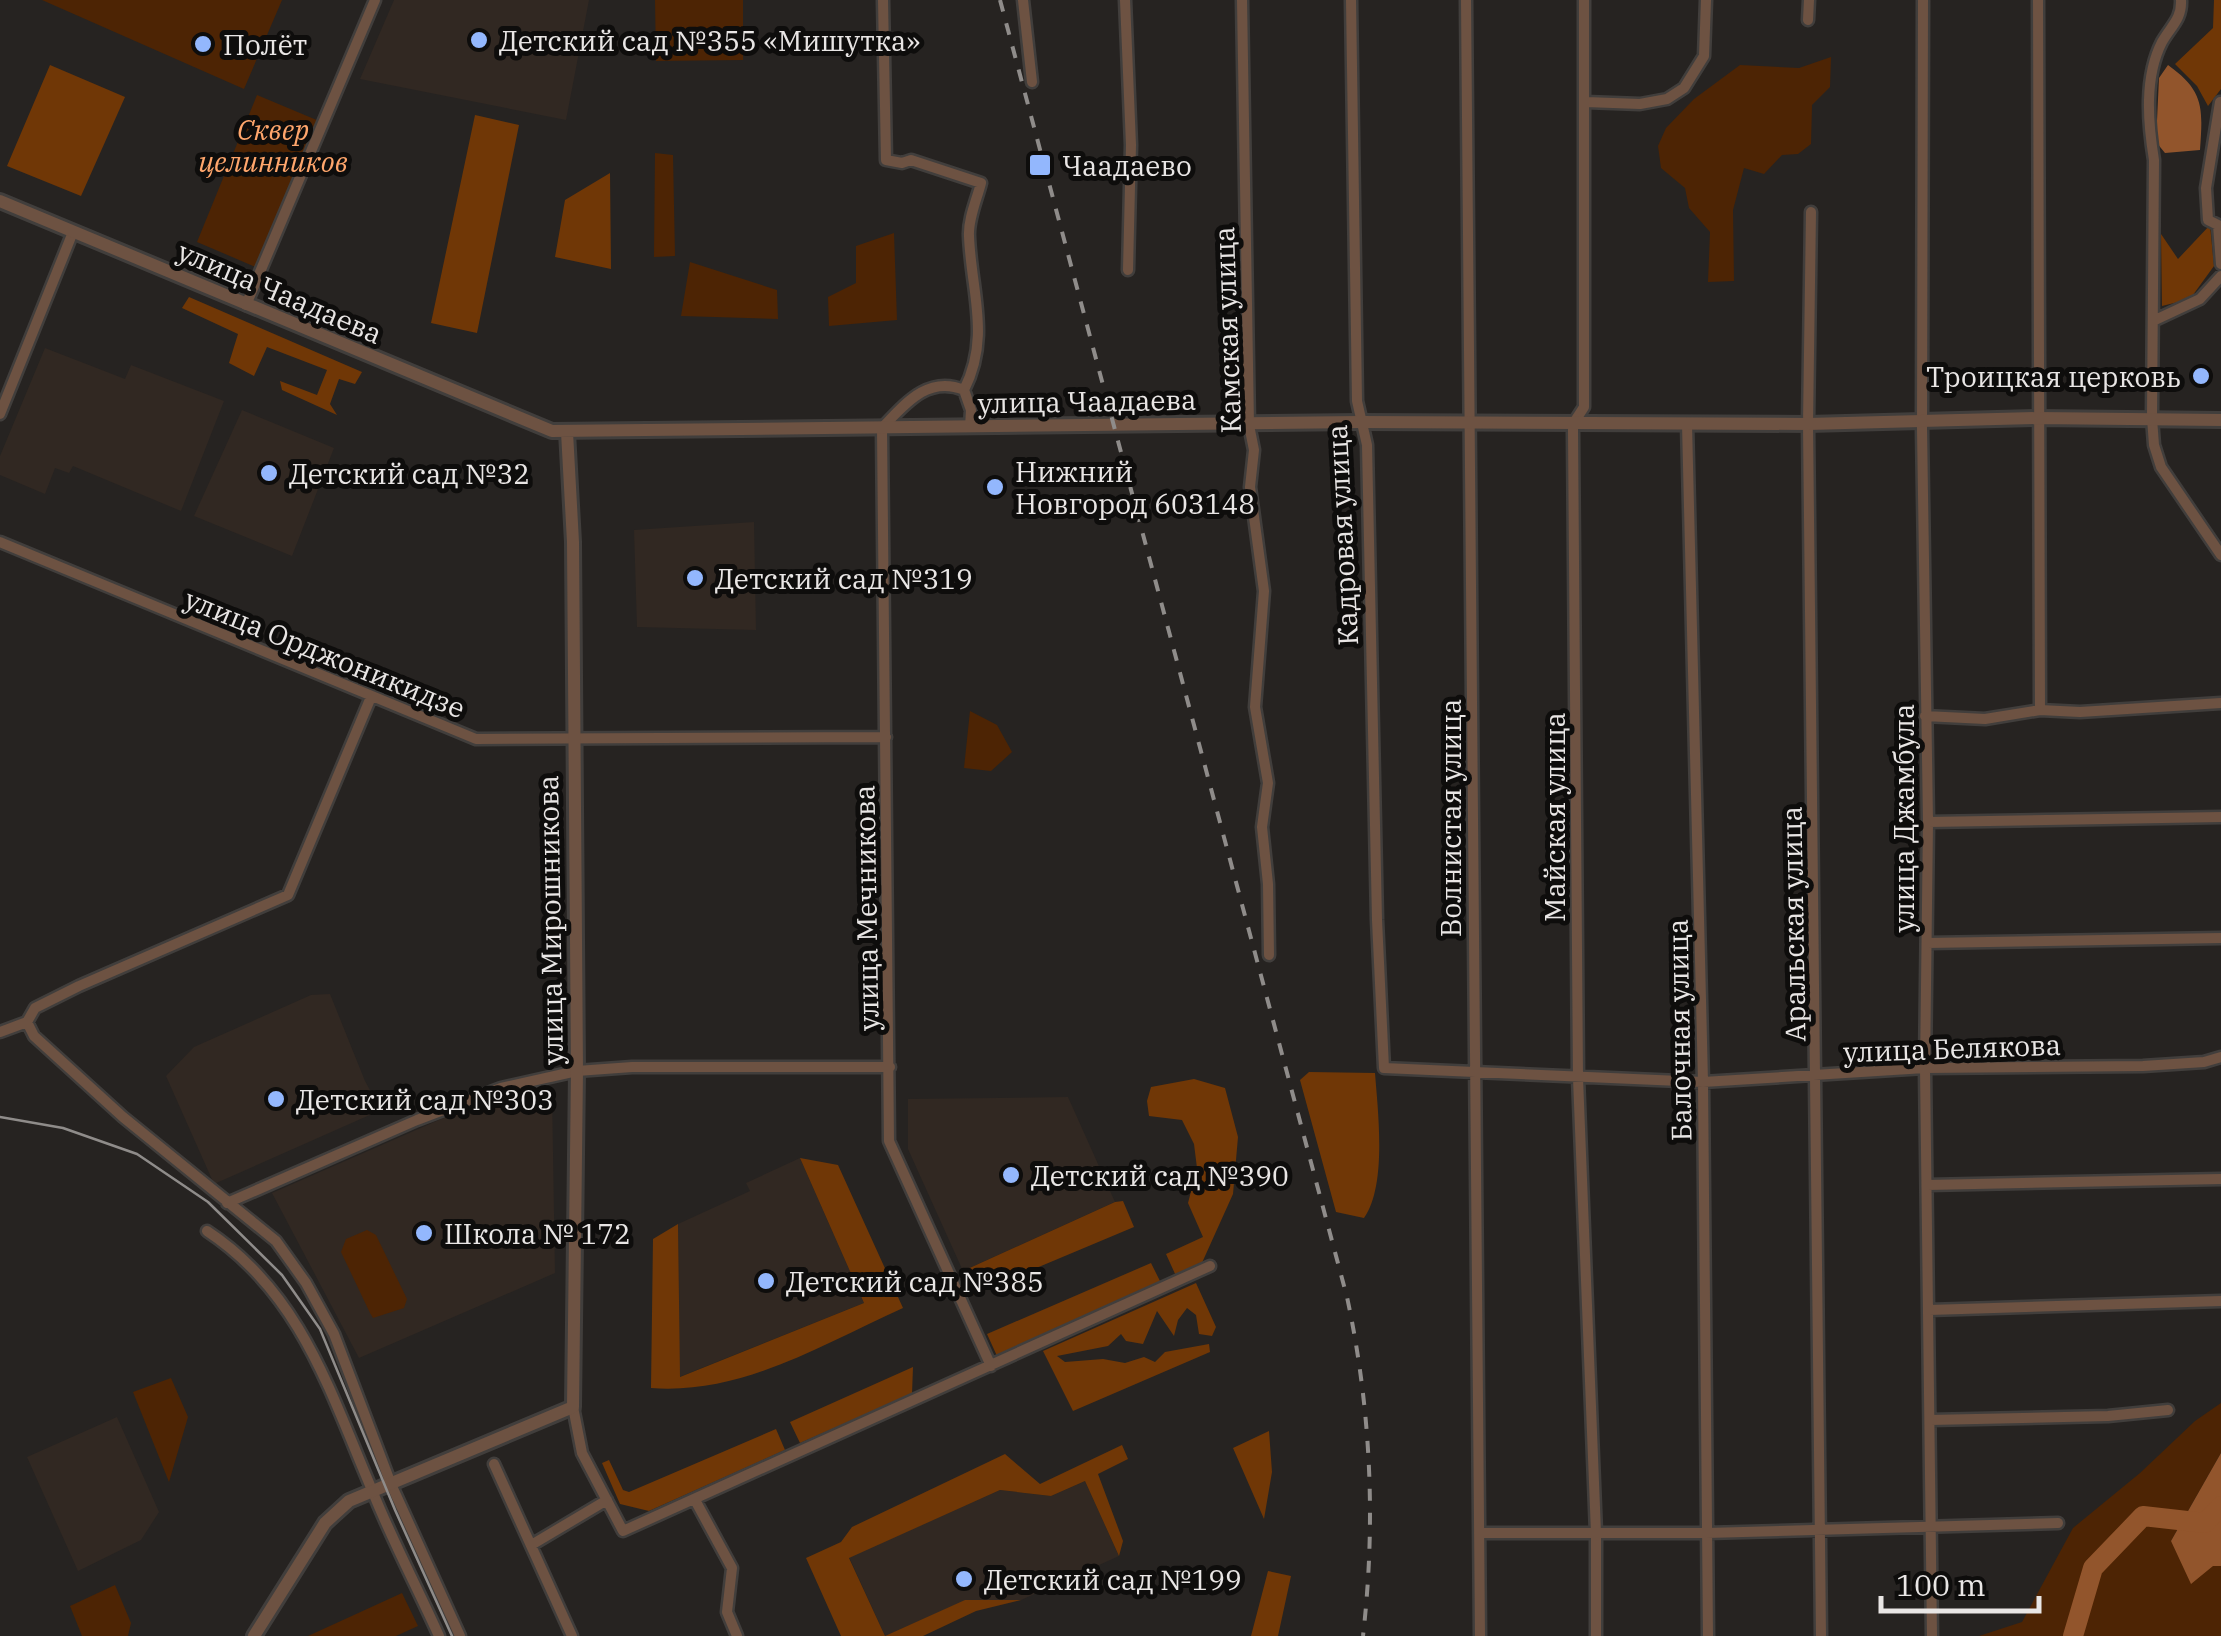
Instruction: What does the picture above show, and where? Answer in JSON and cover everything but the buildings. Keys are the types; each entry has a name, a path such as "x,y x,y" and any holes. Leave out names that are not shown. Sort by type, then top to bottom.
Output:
{"street":[{"path":"246,305 375,0"},
{"path":"883,0 886,160 911,160 981,182 968,232 980,315 972,375 964,390 971,410 970,427"},
{"path":"1023,0 1032,82"},
{"path":"1126,0 1131,145 1128,270"},
{"name":"Камская улица","path":"1242,0 1249,425 1254,450 1250,487 1264,591 1255,707 1268,783 1262,828 1269,955"},
{"name":"Кадровая улица","path":"1351,0 1360,422 1366,445 1384,1068"},
{"name":"Волнистая улица","path":"1466,0 1480,1636"},
{"name":"Майская улица","path":"1584,0 1584,407 1574,424 1578,1078 1596,1533 1596,1636"},
{"path":"1586,102 1640,104 1667,99 1684,88 1704,56 1706,0"},
{"path":"1808,20 1809,0"},
{"name":"улица Джамбула","path":"1923,0 1922,420 1932,1636"},
{"path":"2038,0 2040,710"},
{"path":"2181,0 2182,14 2161,44 2151,82 2148,122 2154,160 2152,418 2154,444 2162,467 2221,555"},
{"path":"2220,102 2206,188 2208,220 2218,224 2221,264"},
{"name":"улица Чаадаева","path":"0,202 544,429 567,432 1360,422 1808,424 2037,418 2221,420"},
{"name":"Аральская улица","path":"1811,212 1808,424 1821,1636"},
{"path":"0,414 72,232"},
{"path":"2153,321 2200,299 2221,276"},
{"path":"882,428 924,390 944,385 964,390"},
{"name":"Балочная улица","path":"1687,424 1704,1082 1708,1636"},
{"name":"улица Мечникова","path":"882,428 889,1140 991,1366"},
{"name":"улица Мирошникова","path":"567,432 573,542 577,1071 573,1407"},
{"name":"улица Орджоникидзе","path":"0,542 476,739 886,737"},
{"path":"0,1032 26,1022 35,1008 288,896 372,698"},
{"path":"1925,716 1985,719 2040,710 2080,712 2221,704"},
{"path":"1928,822 2221,817"},
{"path":"1927,943 2221,938"},
{"path":"26,1022 34,1036 59,1060 276,1241 306,1283 334,1334 381,1488 439,1636"},
{"name":"улица Белякова","path":"1384,1068 1704,1082 1926,1068 2143,1066 2221,1058"},
{"path":"226,1203 500,1088 577,1071 632,1066 890,1066"},
{"path":"1927,1185 2221,1179"},
{"path":"207,1230 237,1250 280,1298 310,1344 460,1636"},
{"path":"254,1636 325,1523 349,1501 573,1407 582,1453 623,1532 1210,1266"},
{"path":"1929,1310 2221,1301"},
{"path":"1930,1420 2108,1416 2168,1410"},
{"path":"494,1464 572,1636"},
{"path":"533,1544 607,1500"},
{"path":"696,1500 732,1568 727,1612 737,1636"},
{"path":"1479,1533 1708,1533 2058,1523"}],"shaded area":[{"name":"Детский сад №355 «Мишутка»","path":"394,0 589,0 566,120 360,79"},
{"path":"2214,0 2221,0 2221,89 2208,106 2197,86 2175,64 2213,28"},
{"path":"50,65 125,97 81,196 7,166"},
{"path":"2168,65 2189,83 2199,101 2200,150 2165,153 2156,142 2159,78"},
{"path":"475,115 519,125 477,333 431,323"},
{"path":"610,173 611,269 555,257 565,200"},
{"path":"2210,225 2214,266 2190,299 2162,306 2161,234 2178,259"},
{"path":"189,297 362,372 355,384 339,379 330,404 337,415 282,390 280,381 317,395 327,370 267,347 254,376 229,363 238,334 182,308"},
{"path":"45,348 125,379 131,365 224,401 181,511 73,466 69,473 55,468 45,494 0,475 0,456"},
{"name":"Детский сад №32","path":"242,410 334,448 292,556 194,516"},
{"name":"Детский сад №319","path":"754,522 756,630 637,627 634,530"},
{"name":"Детский сад №303","path":"330,994 381,1110 214,1184 166,1076 194,1047 311,995"},
{"path":"1309,1072 1375,1073 1378,1168 1376,1187 1364,1218 1336,1212 1300,1080"},
{"path":"1194,1079 1225,1088 1238,1137 1233,1194 1201,1265 1176,1276 1166,1254 1203,1237 1188,1203 1197,1168 1194,1144 1182,1120 1149,1116 1147,1101 1151,1087"},
{"name":"Школа № 172","path":"552,1092 555,1273 359,1358 272,1193 496,1095"},
{"name":"Детский сад №390","path":"1068,1097 1115,1202 963,1271 908,1149 908,1099"},
{"name":"Детский сад №385","path":"800,1158 864,1303 679,1377 678,1224 750,1191 746,1183"},
{"path":"800,1158 838,1165 903,1308 750,1375 718,1384 651,1388 653,1239 678,1224 680,1377 864,1303"},
{"path":"1123,1201 1134,1227 972,1295 963,1271"},
{"path":"1151,1263 1161,1283 997,1356 987,1334"},
{"path":"1196,1283 1216,1327 1212,1336 1199,1334 1196,1315 1187,1308 1178,1320 1174,1336 1157,1311 1143,1344 1126,1341 1121,1334 1108,1346 1057,1356 1065,1362 1103,1359 1125,1363 1144,1357 1155,1362 1165,1352 1209,1344 1210,1352 1073,1411 1043,1351"},
{"path":"913,1367 912,1394 800,1443 790,1422"},
{"path":"117,1417 159,1512 141,1540 78,1571 27,1457"},
{"path":"776,1429 785,1450 649,1511 620,1504 602,1463 609,1460 623,1490 629,1492"},
{"path":"1269,1431 1272,1472 1264,1519 1233,1448"},
{"path":"1122,1445 1128,1459 1098,1474 1123,1541 1119,1556 1085,1481 1051,1496 1000,1490 849,1558 885,1636 841,1636 806,1558 841,1542 852,1527 1005,1454 1040,1484"},
{"path":"2221,1453 2221,1566 2213,1566 2191,1584 2171,1541"},
{"name":"Детский сад №199","path":"1085,1481 1119,1556 1021,1600 965,1601 885,1636 849,1557 1000,1490 1051,1496"},
{"path":"1268,1571 1291,1576 1278,1636 1251,1636"},
{"path":"965,1600 1021,1600 976,1611 923,1636 885,1636"}],"green space":[{"name":"Полёт","path":"42,0 282,0 244,89"},
{"path":"655,0 743,0 743,60 656,61"},
{"path":"1831,57 1830,87 1812,105 1811,144 1798,154 1782,155 1764,174 1744,168 1733,210 1734,281 1708,282 1710,232 1689,208 1685,188 1661,168 1658,146 1666,128 1694,99 1740,65 1799,68"},
{"name":"Сквер целинников","path":"257,95 319,121 258,268 197,242"},
{"path":"655,153 673,155 675,256 654,257"},
{"path":"894,233 897,320 829,326 828,297 856,283 856,246"},
{"path":"690,262 777,290 778,319 681,316"},
{"path":"970,711 997,725 1012,752 991,771 964,768"},
{"path":"367,1230 376,1235 407,1299 404,1308 373,1318 341,1252 346,1239"},
{"path":"171,1378 188,1417 169,1482 133,1392"},
{"path":"2221,1403 2221,1453 2171,1541 2213,1566 2221,1566 2221,1636 1979,1636 2022,1622 2073,1528 2195,1421"},
{"path":"115,1585 131,1623 128,1636 82,1636 70,1606"},
{"path":"402,1593 418,1626 396,1636 308,1636"}],"waterway":[{"path":"2073,1636 2093,1568 2143,1516 2205,1523 2221,1506"}],"tram line":[{"path":"0,1117 63,1128 137,1154 208,1202 282,1275 320,1329 452,1636"}],"railway":[{"path":"1000,0 1347,1297 1361,1381 1369,1466 1363,1636"}],"place":[{"name":"Детский сад №355 «Мишутка»","path":"479,40"},
{"name":"Полёт","path":"203,44"},
{"name":"Чаадаево","path":"1040,165"},
{"name":"Троицкая церковь","path":"2201,376"},
{"name":"Детский сад №32","path":"269,473"},
{"name":"Нижний Новгород 603148","path":"995,487"},
{"name":"Детский сад №319","path":"695,578"},
{"name":"Детский сад №303","path":"276,1099"},
{"name":"Детский сад №390","path":"1011,1175"},
{"name":"Школа № 172","path":"424,1233"},
{"name":"Детский сад №385","path":"766,1281"},
{"name":"Детский сад №199","path":"964,1579"}]}
